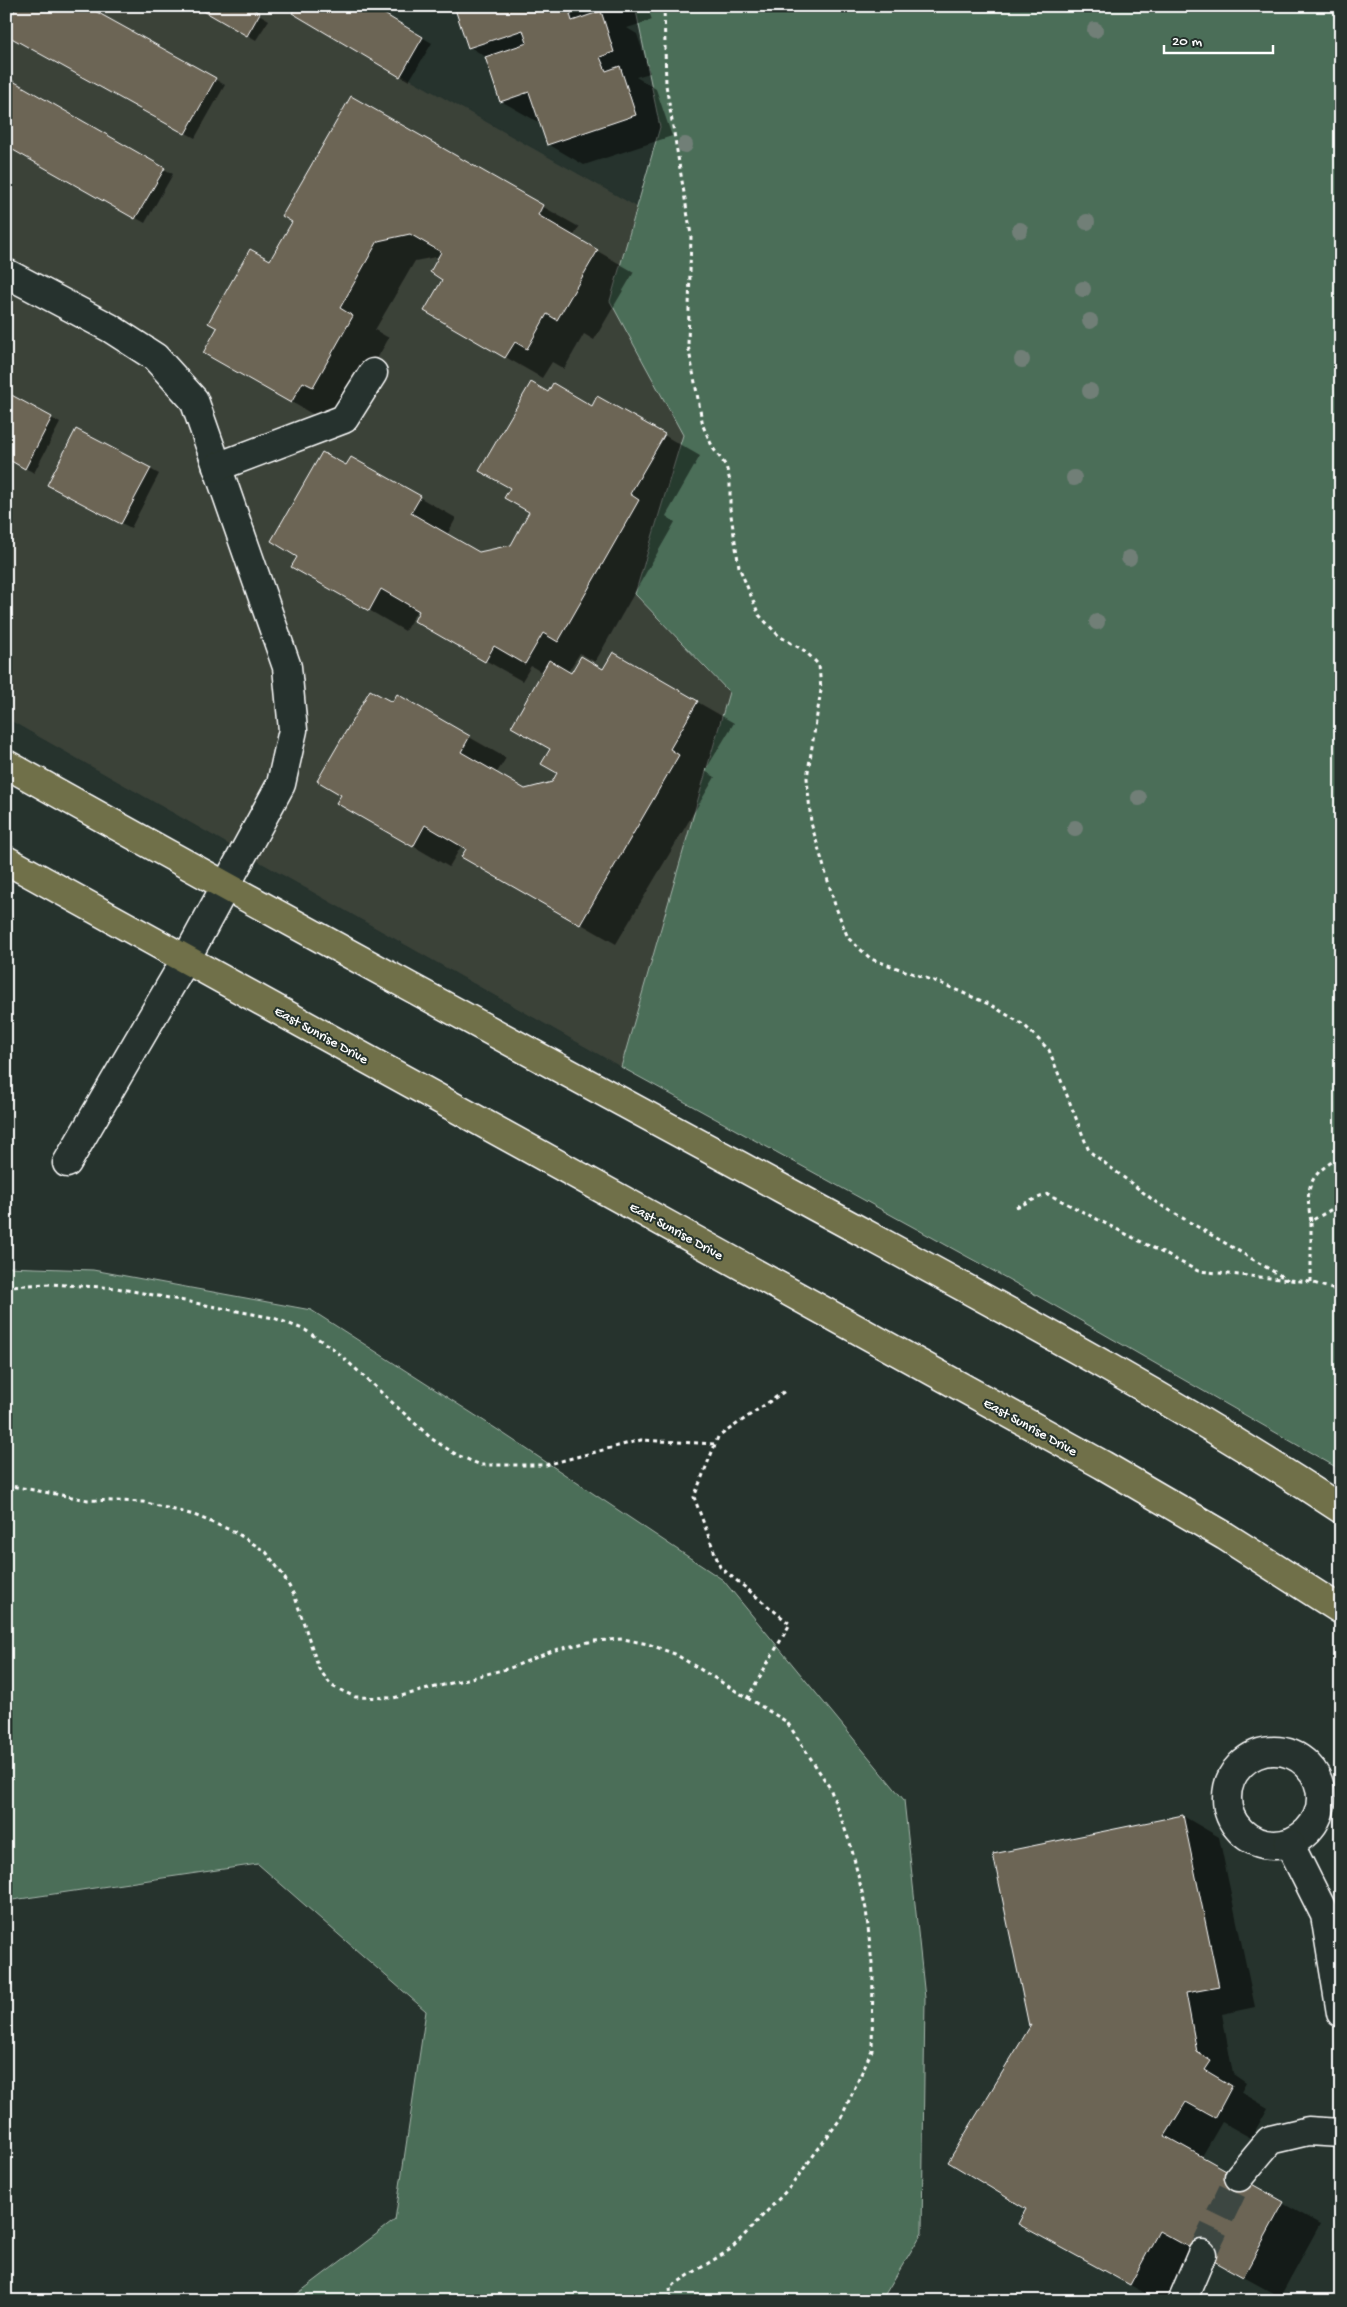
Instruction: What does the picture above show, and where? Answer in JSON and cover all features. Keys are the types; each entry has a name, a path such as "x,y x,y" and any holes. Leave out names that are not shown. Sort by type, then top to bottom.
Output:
{"main road":[{"path":"6,764 225,887 1099,1361 1264,1458 1341,1509"},
{"name":"East Sunrise Drive","path":"6,860 1103,1465 1225,1536 1341,1610"}],"lane":[{"path":"6,273 110,328 154,356 194,400 287,667 293,730 281,784 186,959 67,1163"},
{"path":"217,467 344,419 373,373"},
{"path":"1274,1750 1290,1753 1304,1760 1331,1789 1312,1827 1300,1838 1290,1843 1273,1846 1250,1839 1237,1828 1228,1812 1227,1795 1230,1778 1247,1759 1257,1754 1274,1750"},
{"path":"1290,1843 1333,1918 1341,2013"},
{"path":"1239,2177 1270,2140 1308,2131 1341,2133"},
{"path":"1182,2301 1202,2254"}],"path":[{"path":"664,6 666,85 691,235 688,345 693,381 703,426 713,448 726,466 730,482 730,509 739,567 759,615 779,636 805,651 819,665 821,690 807,778 811,823 835,905 848,938 871,959 940,983 991,1005 1025,1026 1049,1050 1089,1151 1157,1203 1288,1280"},
{"path":"1310,1282 1311,1221 1308,1188 1314,1176 1327,1165 1341,1157"},
{"path":"1016,1207 1048,1194 1198,1270 1310,1282 1341,1292"},
{"path":"1311,1221 1341,1204"},
{"path":"6,1286 50,1284 117,1288 274,1318 305,1330 335,1350 432,1439 457,1456 480,1464 546,1465 641,1440 715,1444"},
{"path":"747,1699 790,1624 720,1567 694,1497 718,1436 785,1391"},
{"path":"6,1485 88,1500 143,1502 194,1515 235,1532 266,1552 283,1575 295,1597 319,1669 332,1686 355,1697 392,1698 510,1668 555,1650 592,1641 623,1639 648,1644 675,1654 787,1722 830,1788 851,1846 866,1909 873,1974 872,2050 841,2118 791,2186 731,2249 670,2287 671,2301"}],"shaded area":[{"path":"6,6 280,6 637,207 610,301 683,435 635,594 729,692 621,1067 6,718"}],"green space":[{"path":"635,6 1341,6 1341,1470 1008,1279 621,1067 729,692 635,594 683,435 610,301 660,127"},
{"path":"6,1267 93,1270 311,1310 495,1428 723,1580 904,1800 925,1998 922,2233 881,2301 288,2301 395,2220 426,2011 258,1864 6,1901"}],"building":[{"path":"17,6 86,6 216,78 185,134 6,35 6,26"},
{"path":"195,6 248,6 260,13 247,36"},
{"path":"296,6 371,6 423,37 400,77 292,13"},
{"path":"454,6 595,6 570,14 572,21 601,11 614,52 600,57 606,71 620,66 636,115 547,145 529,92 500,102 485,57 527,43 523,30 468,48"},
{"path":"6,77 165,168 135,219 6,146"},
{"path":"351,96 543,205 538,215 598,250 557,320 547,314 527,349 515,342 505,358 424,311 442,280 430,272 441,252 410,234 378,241 340,308 353,316 313,387 303,382 291,403 203,353 217,328 208,323 250,249 270,260 292,222 282,216"},
{"path":"531,382 548,392 553,383 592,406 597,396 665,434 630,494 639,500 558,642 543,633 525,664 494,646 485,662 414,621 419,611 381,589 369,611 291,567 297,557 271,541 322,452 346,465 351,457 421,496 411,513 479,552 511,545 529,512 504,498 510,488 479,471"},
{"path":"6,392 52,417 25,469 6,458"},
{"path":"76,429 151,468 121,524 47,485"},
{"path":"613,652 698,701 670,749 679,755 580,925 461,857 466,849 425,825 413,847 336,803 341,795 317,781 370,690 392,702 397,694 470,736 461,752 525,789 552,782 557,773 541,764 550,749 511,727 549,660 571,673 581,656 603,669"},
{"path":"1183,1815 1219,1987 1186,1993 1197,2052 1211,2061 1205,2070 1232,2086 1215,2118 1186,2102 1165,2136 1284,2202 1243,2277 1159,2231 1130,2285 1018,2224 1026,2209 948,2162 1031,2025 1029,2026 993,1854"}],"tunnel":[{"path":"1202,2254 1239,2177"}]}
